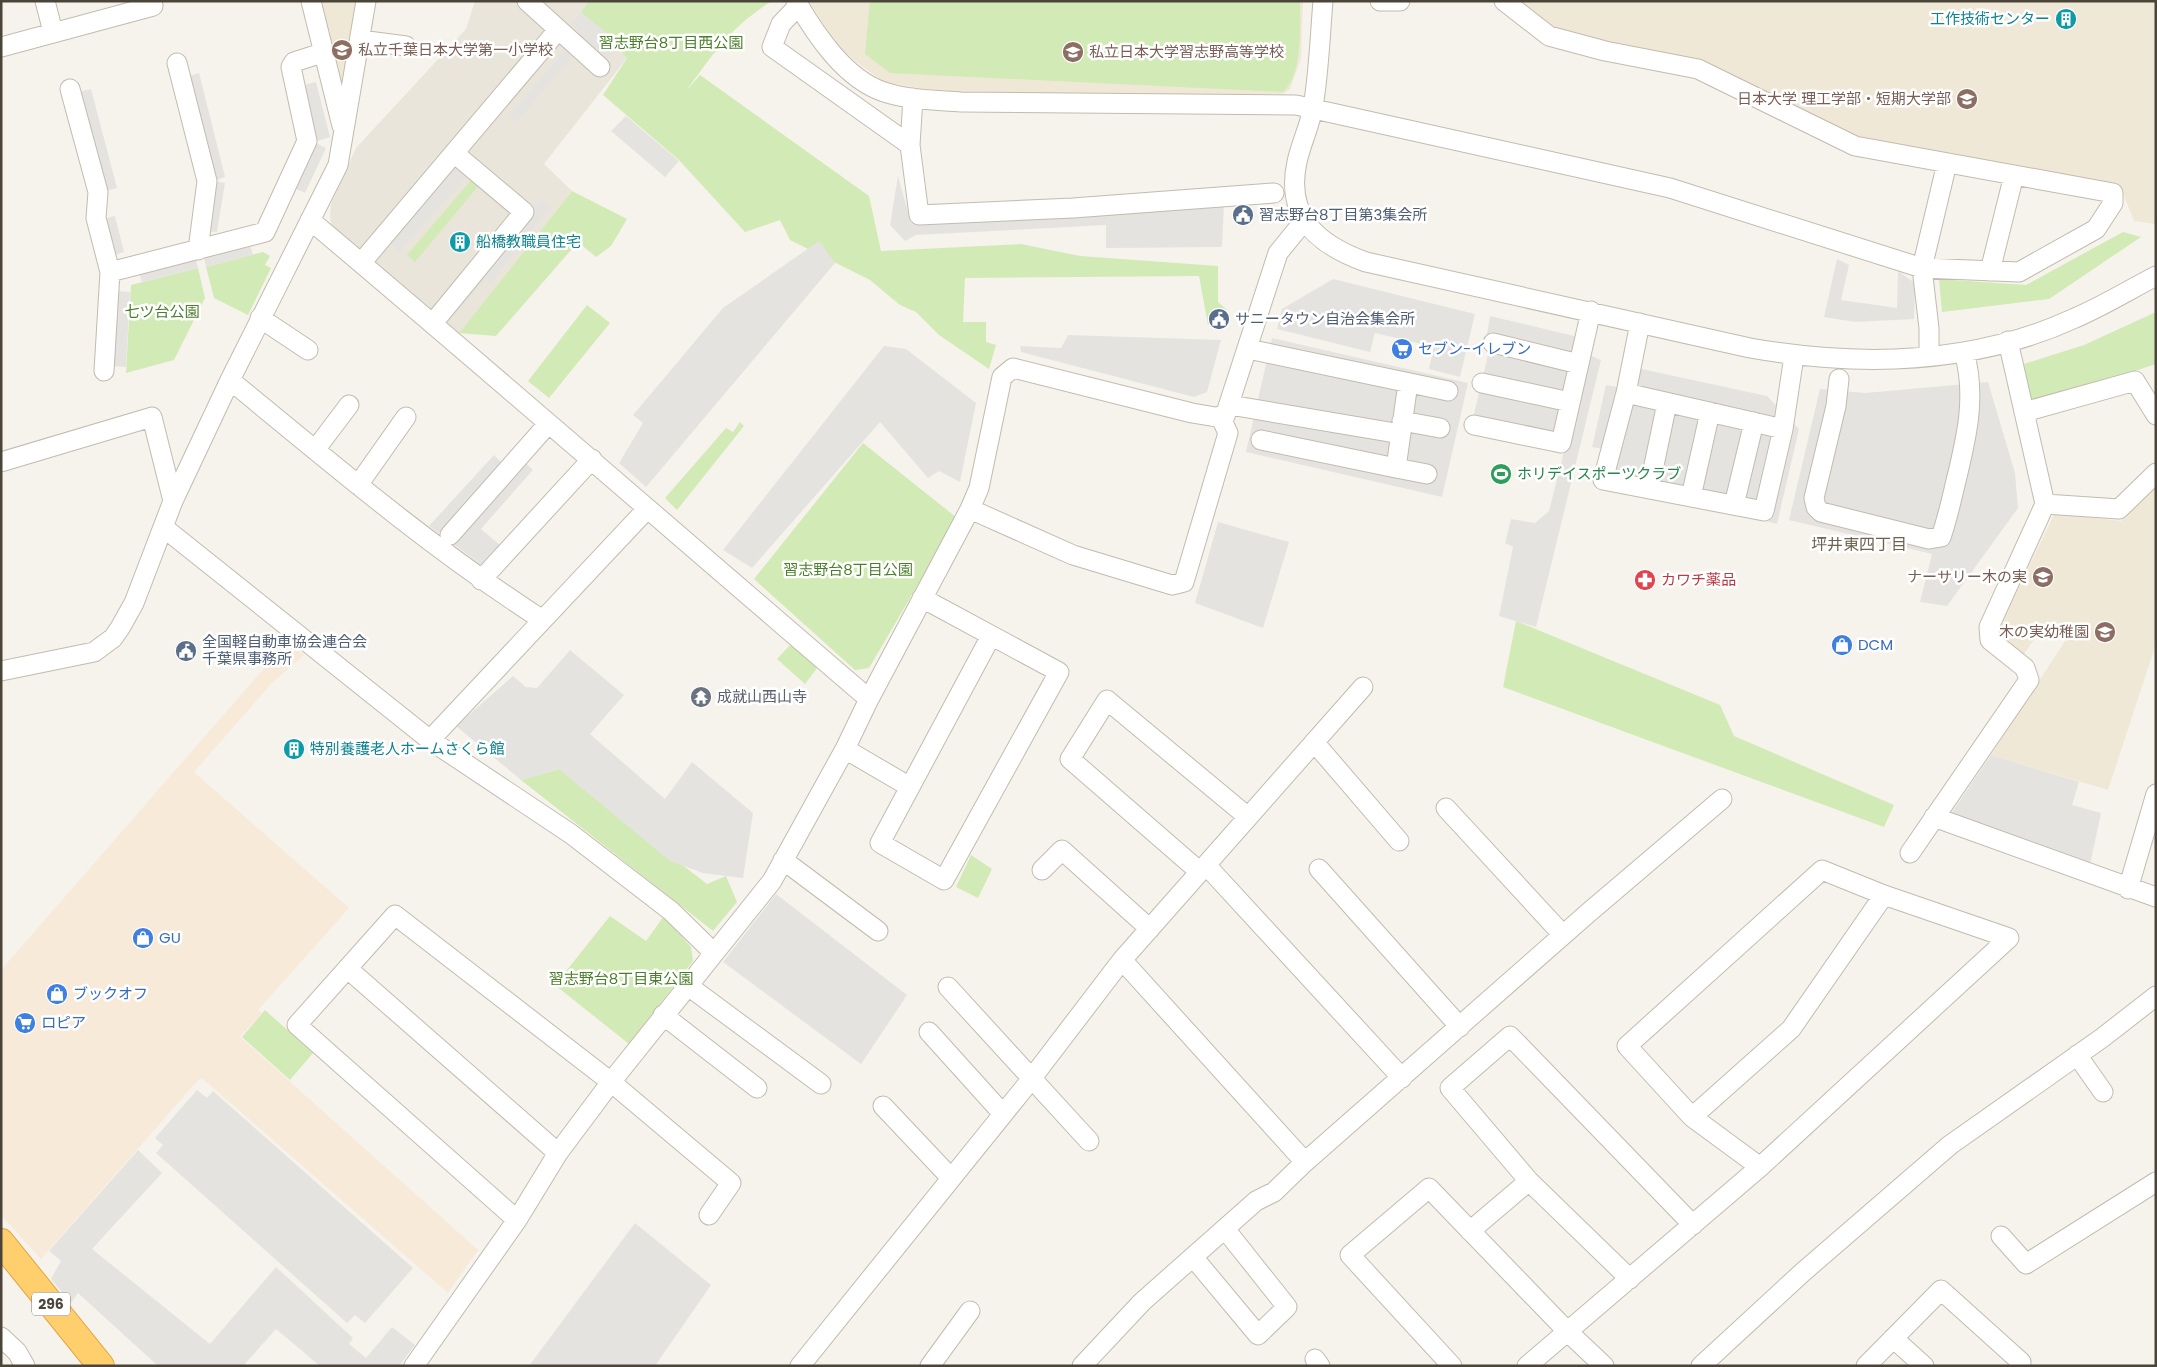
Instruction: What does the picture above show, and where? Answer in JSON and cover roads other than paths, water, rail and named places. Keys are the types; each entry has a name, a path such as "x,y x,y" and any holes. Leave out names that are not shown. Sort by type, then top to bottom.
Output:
{"highway":[{"name":"296","path":"1,1242 101,1366"}],"street":[{"path":"45,1 53,32"},
{"path":"1,47 153,6 152,1"},
{"path":"311,1 344,135"},
{"path":"1,671 94,652 114,638 134,603 173,501 260,318 338,165 366,1"},
{"path":"527,1 600,67"},
{"path":"1323,1 1313,108 1297,162 1294,185 1304,221 1332,247 1366,262 1750,348 1794,356 1855,360 1964,352 2008,341 2074,319 2156,276"},
{"path":"1380,1 1400,1"},
{"path":"910,145 772,47 780,24 797,3 836,58 856,76 882,91 913,98 960,102 1296,105 1670,188 1922,268 2019,272 2096,229 2113,204 2113,192 1855,146 1698,70 1605,52 1549,36 1504,1"},
{"path":"361,263 558,30"},
{"path":"360,40 406,46"},
{"path":"110,272 265,232 307,141 291,67 294,62 324,52"},
{"path":"177,63 207,181 198,250"},
{"path":"70,89 98,192 96,218 110,272 104,371"},
{"path":"913,98 910,145 919,215 1073,208 1274,193"},
{"path":"433,323 524,212 454,153"},
{"path":"1929,356 1929,328 1922,268 1948,163"},
{"path":"1990,271 2014,175"},
{"path":"310,220 433,323 548,424 592,459 647,510 869,699"},
{"path":"970,509 1074,554 1172,585 1184,582 1228,433 1225,410 1248,349 1278,253 1304,221"},
{"path":"270,224 299,241"},
{"path":"1474,424 1560,443 1591,312"},
{"path":"260,318 308,350"},
{"path":"1640,322 1626,393 1604,480 1764,511 1783,429 1794,356"},
{"path":"1910,853 2030,680 2025,668 1990,640 1989,628 2045,504 2008,341"},
{"path":"1493,343 1579,364"},
{"path":"1248,349 1448,391"},
{"path":"1840,379 1836,406 1814,498 1816,507 1821,512 1929,539 1941,537 1966,441 1971,401 1969,371 1964,352"},
{"path":"414,1366 517,1220 558,1154 611,1082 772,881 845,749 869,699 970,509 979,488 1002,377 1013,368 1192,413 1225,410 1402,428 1440,428"},
{"path":"230,380 358,485 481,580 541,619"},
{"path":"2024,412 2135,381 2156,415"},
{"path":"1396,468 1408,383"},
{"path":"1482,383 1570,402"},
{"path":"1626,393 1783,429"},
{"path":"1649,489 1667,403"},
{"path":"315,450 349,405"},
{"path":"1691,497 1710,412"},
{"path":"358,485 406,417"},
{"path":"1,462 152,418 173,501"},
{"path":"1734,505 1754,422"},
{"path":"450,535 548,424"},
{"path":"1262,440 1427,474"},
{"path":"481,580 592,459"},
{"path":"2045,504 2119,508 2156,473"},
{"path":"430,740 541,619 647,510"},
{"path":"163,527 430,740 570,834 671,911 714,952"},
{"path":"922,598 1059,672 1016,753 944,880 880,843 991,636"},
{"path":"800,1366 1003,1114 1122,960 1363,687"},
{"path":"1248,817 1107,700 1070,760 1203,868 1402,1078"},
{"path":"1314,742 1399,841"},
{"path":"845,749 910,787"},
{"path":"2128,889 2156,794"},
{"path":"1082,1366 1142,1302 1256,1201 1274,1192 1305,1162 1563,935 1722,798"},
{"path":"1446,808 1563,935"},
{"path":"1934,817 2156,898"},
{"path":"1042,870 1062,850 1150,929"},
{"path":"783,860 878,931"},
{"path":"1319,869 1460,1027"},
{"path":"1527,1366 1630,1280 1760,1166 2009,938 1822,870 1627,1046 1692,1117 1760,1166"},
{"path":"1692,1117 1791,1029 1884,894"},
{"path":"517,1220 298,1025 395,915 611,1082 731,1183 709,1215"},
{"path":"1122,960 1305,1162"},
{"path":"348,970 558,1154"},
{"path":"687,985 821,1084"},
{"path":"948,987 1032,1077 1089,1142"},
{"path":"1701,1366 1803,1272 1950,1145 2077,1055 2156,996"},
{"path":"663,1016 757,1088"},
{"path":"929,1032 1003,1114"},
{"path":"1630,1280 1529,1181 1450,1088 1510,1036 1693,1225"},
{"path":"2077,1055 2103,1092"},
{"path":"883,1106 951,1178"},
{"path":"1470,1231 1529,1181"},
{"path":"2001,1236 2026,1264 2156,1182"},
{"path":"1452,1366 1350,1255 1429,1188 1567,1331 1604,1366"},
{"path":"1193,1257 1258,1336 1287,1307 1225,1229"},
{"path":"1866,1366 1941,1290 2020,1362 2020,1366"},
{"path":"930,1366 970,1311"},
{"path":"1,1337 17,1352 25,1366"},
{"path":"1893,1338 1924,1366"}],"place":[{"name":"工作技術センター","path":"2066,19"},
{"name":"私立千葉日本大学第一小学校","path":"342,50"},
{"name":"私立日本大学習志野高等学校","path":"1073,52"},
{"name":"日本大学 理工学部・短期大学部","path":"1967,99"},
{"name":"習志野台8丁目第3集会所","path":"1243,215"},
{"name":"船橋教職員住宅","path":"460,242"},
{"name":"サニータウン自治会集会所","path":"1219,319"},
{"name":"セブン-イレブン","path":"1402,349"},
{"name":"ホリデイスポーツクラブ","path":"1501,474"},
{"name":"ナーサリー木の実","path":"2043,577"},
{"name":"カワチ薬品","path":"1645,580"},
{"name":"木の実幼稚園","path":"2105,632"},
{"name":"DCM","path":"1842,645"},
{"name":"全国軽自動車協会連合会 千葉県事務所","path":"186,651"},
{"name":"成就山西山寺","path":"701,697"},
{"name":"特別養護老人ホームさくら館","path":"294,749"},
{"name":"GU","path":"143,938"},
{"name":"ブックオフ","path":"57,994"},
{"name":"ロピア","path":"25,1023"}],"district":[{"name":"坪井東四丁目","path":"1859,544"}],"park label":[{"name":"習志野台8丁目西公園","path":"671,43"},
{"name":"七ツ台公園","path":"162,312"},
{"name":"習志野台8丁目公園","path":"848,570"},
{"name":"習志野台8丁目東公園","path":"621,979"}]}
